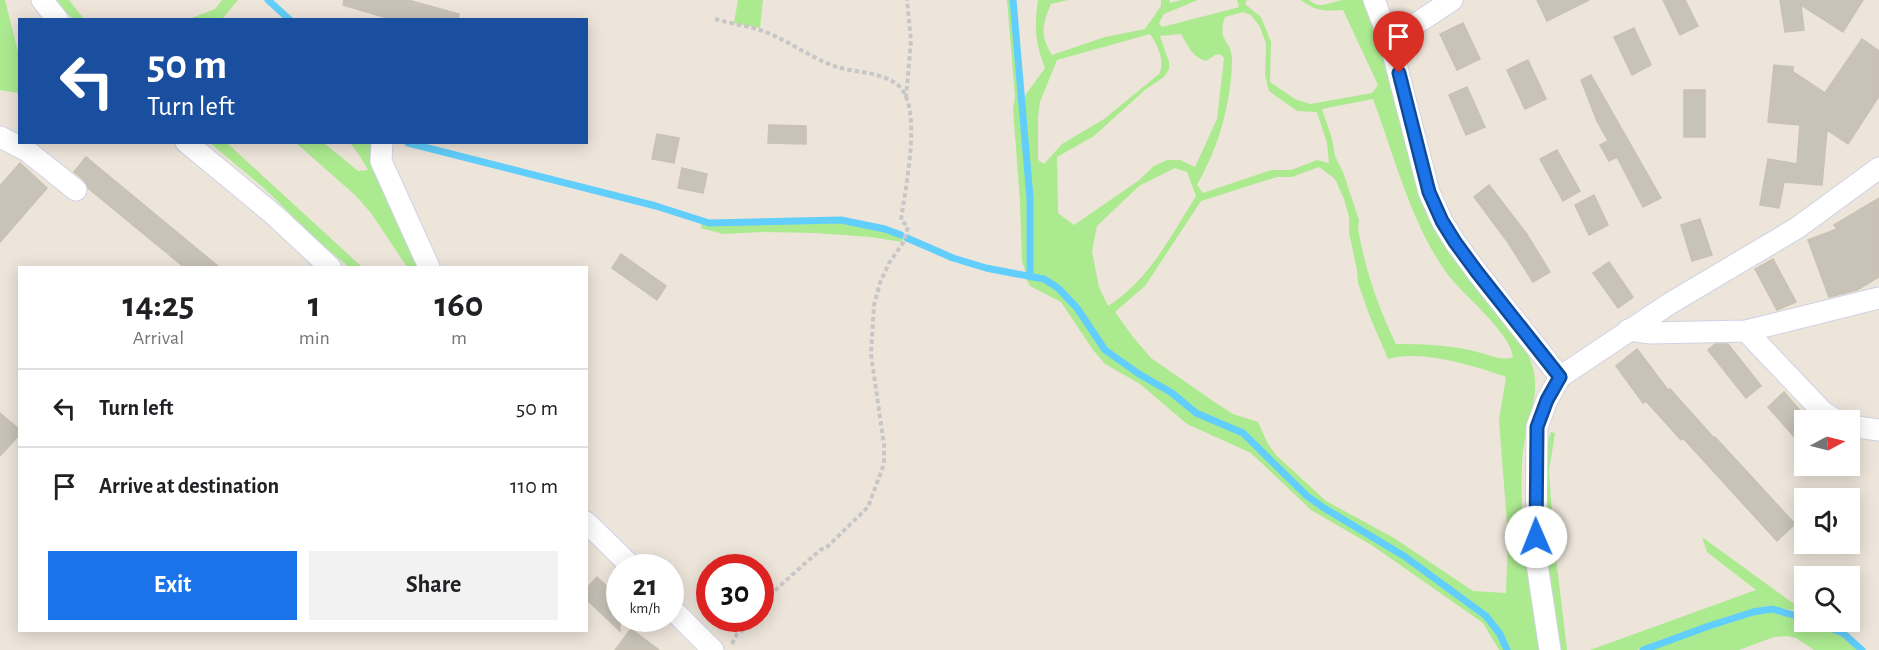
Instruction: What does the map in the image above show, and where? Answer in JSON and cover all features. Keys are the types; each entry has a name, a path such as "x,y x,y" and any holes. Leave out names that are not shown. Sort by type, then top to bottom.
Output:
{"street":[{"path":"42,0 56,18"},
{"path":"1374,0 1390,41 1429,192 1442,221 1477,272 1560,377"},
{"path":"1390,41 1452,0"},
{"path":"0,137 26,150 76,190"},
{"path":"188,144 273,213 329,266"},
{"path":"382,144 381,161 429,266"},
{"path":"1550,650 1536,556 1537,427 1547,400 1560,377 1669,304 1797,228 1879,168"},
{"path":"1628,330 1652,333 1746,331 1879,298"},
{"path":"1746,331 1821,410"},
{"path":"1860,427 1879,430"},
{"path":"588,524 619,554"},
{"path":"684,621 713,650"}],"path":[{"path":"906,98 911,41 907,0"},
{"path":"715,19 759,30 832,65 889,80 899,86 911,110 912,127 902,220 908,227 903,243 889,263 880,283 874,305 871,354 884,445 884,464 868,507 826,547 774,590"},
{"path":"729,650 740,632"}],"green space":[{"path":"0,0 5,0 18,52 18,93 0,90"},
{"path":"55,0 69,0 83,18 72,18"},
{"path":"222,0 238,0 223,18 192,18 215,9"},
{"path":"738,0 763,0 760,28 734,23"},
{"path":"1007,0 1012,0 1013,7 1029,198 1028,274 1026,274 1022,261 1013,109 1015,97"},
{"path":"1038,0 1068,0 1051,4 1046,18 1044,36 1052,55 1105,37 1145,29 1161,6 1161,0 1169,0 1170,3 1181,0 1198,0 1164,14 1159,23 1162,27 1239,7 1237,0 1247,0 1245,4 1261,17 1271,42 1270,82 1295,99 1310,104 1372,93 1378,85 1343,10 1321,10 1301,0 1309,0 1321,5 1343,0 1364,0 1375,23 1415,170 1528,355 1533,367 1535,389 1524,444 1522,493 1526,547 1540,650 1509,650 1501,633 1488,615 1405,555 1325,507 1308,494 1244,431 1197,412 1173,392 1114,355 1099,339 1066,293 1044,278 1031,275 1032,198 1024,97 1045,68 1037,42","holes":["1243,12 1251,15 1260,27 1266,44 1265,75 1269,91 1297,111 1317,112 1327,143 1329,163 1317,160 1291,170 1271,170 1203,193 1197,185 1212,155 1222,125 1231,77 1232,54 1222,32 1225,17","1150,34 1158,48 1162,64 1159,74 1104,119 1062,144 1044,164 1038,160 1038,117 1040,102 1057,60","1181,34 1197,57 1206,61 1220,54 1224,58 1217,119 1195,167 1180,160 1167,160 1154,166 1138,181 1074,225 1058,213 1057,157 1094,136 1146,89 1164,77 1169,69 1169,62 1160,36","1373,99 1405,190 1435,255 1455,284 1504,337 1513,357 1501,358 1450,347 1396,344 1373,288 1364,259 1358,229 1359,220 1343,172 1335,156 1322,109","1319,167 1335,179 1349,217 1349,233 1358,283 1388,359 1401,356 1431,357 1506,377 1499,420 1508,536 1506,593 1473,591 1394,538 1326,501 1276,455 1258,422 1233,414 1151,358 1115,312 1145,286 1201,201 1277,177 1292,177","1175,168 1187,172 1196,196 1168,242 1147,270 1136,283 1108,306 1099,287 1092,251 1097,226 1139,186"]},
{"path":"211,144 228,144 361,266 348,266 320,243 265,189"},
{"path":"297,144 325,144 358,171 368,170 351,144 374,144 424,266 406,266 371,213 356,196"},
{"path":"841,222 885,231 903,237 902,242 815,233 723,234 701,228 702,223 709,225"},
{"path":"1025,277 1043,281 1063,295 1096,341 1113,358 1172,395 1195,415 1242,434 1306,497 1403,558 1485,617 1498,634 1505,650 1499,650 1483,623 1373,546 1311,510 1251,453 1187,424 1140,384 1105,364 1061,302 1030,286"},
{"path":"1551,432 1555,433 1549,471 1554,541 1567,650 1560,650 1544,533 1543,486"},
{"path":"1702,537 1794,604 1793,610 1766,606 1730,616 1637,650 1590,650 1756,590 1707,552"},
{"path":"1772,610 1786,613 1794,616 1794,632 1837,632 1859,650 1814,650 1796,638 1787,636 1774,637 1739,650 1648,650 1730,620"}],"building":[{"path":"344,0 408,0 459,14 458,18 387,18 343,5"},
{"path":"1537,0 1589,0 1547,21"},
{"path":"1663,0 1685,0 1698,26 1680,35"},
{"path":"1780,0 1863,0 1843,32 1801,5 1804,30 1785,32"},
{"path":"1463,23 1480,59 1457,70 1440,34"},
{"path":"1634,28 1651,65 1632,75 1614,37"},
{"path":"1862,39 1879,51 1879,96 1848,144 1827,130 1822,185 1784,182 1779,208 1760,205 1768,159 1797,164 1800,125 1768,122 1774,65 1793,67 1793,72 1825,93"},
{"path":"1528,60 1546,99 1525,109 1507,70"},
{"path":"1591,75 1661,198 1643,207 1617,157 1609,161 1600,145 1608,141 1597,121 1581,80"},
{"path":"1467,87 1485,127 1466,135 1449,95"},
{"path":"1684,90 1705,90 1705,137 1684,137"},
{"path":"769,125 806,126 806,144 768,143"},
{"path":"657,134 679,138 674,163 652,159"},
{"path":"1557,150 1580,191 1563,201 1540,159"},
{"path":"86,157 218,266 183,266 88,188 84,180 74,172"},
{"path":"20,163 47,188 0,242 0,186"},
{"path":"682,168 707,174 703,193 678,188"},
{"path":"1489,185 1526,233 1550,272 1533,282 1507,241 1474,197"},
{"path":"1594,195 1608,225 1589,235 1575,205"},
{"path":"1879,198 1879,277 1857,290 1829,297 1808,240 1837,229 1834,225"},
{"path":"1700,219 1712,255 1692,261 1681,225"},
{"path":"621,254 666,286 657,300 612,268"},
{"path":"1773,259 1796,302 1777,310 1755,269"},
{"path":"1609,262 1633,297 1618,308 1593,273"},
{"path":"1715,344 1728,344 1761,386 1746,398 1708,350"},
{"path":"1637,349 1668,390 1670,389 1715,437 1794,525 1777,541 1683,438 1681,440 1646,401 1643,403 1616,366"},
{"path":"1784,392 1800,410 1794,410 1794,437 1768,407"},
{"path":"0,413 18,428 18,436 0,456"},
{"path":"597,577 606,586 606,618 588,601 588,587"},
{"path":"629,632 635,632 659,650 615,650"}],"waterway":[{"path":"268,0 288,18"},
{"path":"1013,0 1030,198 1030,276"},
{"path":"412,144 656,206 709,223 841,220 885,229 901,235"},
{"path":"907,238 953,258 986,268 1044,279 1058,288 1077,308 1105,350 1139,374 1172,393 1196,413 1243,433 1307,496 1404,556 1486,616 1500,634 1507,650"},
{"path":"1643,650 1753,612 1772,609 1794,615"},
{"path":"1840,632 1862,650"}],"route":[{"path":"1399,73 1429,192 1442,221 1477,272 1560,377 1547,400 1537,427 1536,537"}]}
